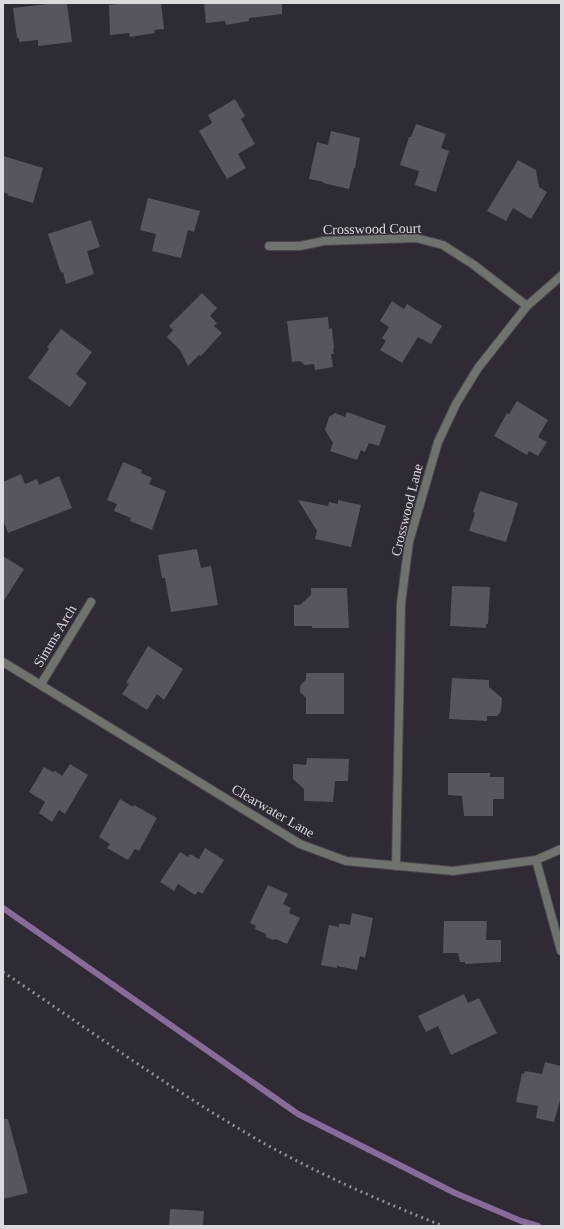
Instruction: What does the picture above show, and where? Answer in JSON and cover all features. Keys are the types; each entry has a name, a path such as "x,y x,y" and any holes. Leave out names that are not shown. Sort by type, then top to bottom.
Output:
{"street":[{"name":"Crosswood Court","path":"269,246 300,246 324,241 416,238 443,245 474,265 527,306"},
{"name":"Crosswood Lane","path":"396,866 401,603 409,542 438,442 456,404 478,368 527,306 561,276"},
{"name":"Simms Arch","path":"41,684 91,602"},
{"name":"Clearwater Lane","path":"3,662 300,844 346,861 453,871 536,860 561,849"},
{"path":"536,860 561,951"}],"building":[{"path":"47,3 67,3 72,42 38,46 38,40 19,42 19,38 17,38 13,8"},
{"path":"124,3 161,3 164,29 154,30 155,33 130,37 129,33 110,35 109,5"},
{"path":"204,3 282,3 282,14 249,18 249,21 226,25 225,21 206,23"},
{"path":"235,99 245,116 241,119 255,144 238,154 246,168 227,179 199,131 212,123 208,115"},
{"path":"416,124 446,134 441,148 449,151 436,192 415,185 419,171 400,165 409,137 411,137"},
{"path":"331,131 360,138 355,168 349,189 309,179 317,142 328,145"},
{"path":"3,156 43,168 33,203 7,195 8,194 3,192"},
{"path":"518,160 536,170 539,187 547,192 531,219 513,208 506,221 487,211"},
{"path":"148,198 200,211 194,232 188,230 181,258 152,251 156,234 140,230"},
{"path":"91,220 100,247 87,251 94,274 66,284 63,272 61,273 48,234"},
{"path":"202,293 217,308 210,316 217,323 214,326 222,333 201,356 199,355 188,366 180,350 167,337 173,330 169,326"},
{"path":"392,301 404,309 407,304 442,326 431,344 418,337 402,363 380,350 386,341 382,338 389,327 380,321"},
{"path":"328,317 329,329 332,328 334,354 331,354 333,367 315,370 314,364 305,365 300,361 292,362 287,321"},
{"path":"61,329 92,352 76,374 87,383 70,407 28,378 49,349 47,347"},
{"path":"517,401 548,420 538,437 547,442 538,456 529,451 527,455 494,436 507,413 509,414"},
{"path":"347,412 386,426 379,446 369,443 365,452 361,450 357,460 330,451 333,443 325,430 329,417 335,413 345,417"},
{"path":"123,462 142,470 141,473 152,478 149,484 166,491 152,530 130,521 131,518 114,511 117,504 107,500"},
{"path":"21,474 25,484 37,479 39,485 59,476 72,508 8,533 3,520 3,482"},
{"path":"480,491 518,503 506,542 469,531"},
{"path":"298,500 328,506 329,502 338,504 338,500 361,505 351,547 315,539 317,531"},
{"path":"197,549 201,568 211,566 218,605 171,612 165,578 162,578 158,555"},
{"path":"3,556 24,569 3,602"},
{"path":"452,586 490,587 488,624 486,624 486,628 450,626"},
{"path":"311,588 347,588 349,628 312,628 312,626 294,626 294,605 300,605 311,595"},
{"path":"148,646 183,669 164,700 157,694 147,710 122,694 129,684 126,683"},
{"path":"306,673 344,673 344,714 306,714 306,698 300,692 300,686 306,679"},
{"path":"452,678 489,680 489,687 502,698 501,711 497,716 487,716 487,721 449,719"},
{"path":"307,758 349,759 348,781 335,781 333,802 304,801 304,789 293,779 293,764 306,765"},
{"path":"70,764 88,775 65,814 59,810 52,822 39,813 45,802 29,792 44,767 53,772 55,771 62,776"},
{"path":"448,773 490,773 490,777 504,777 504,799 493,799 493,816 464,816 462,796 448,795"},
{"path":"120,799 157,818 139,851 135,849 128,860 107,848 110,844 99,837"},
{"path":"205,848 224,860 202,894 198,891 195,895 178,884 174,891 160,882 180,852 188,857 190,854 199,859"},
{"path":"268,885 288,894 283,904 291,908 289,913 300,918 287,944 276,939 273,940 266,937 266,934 255,929 256,926 250,923"},
{"path":"352,913 373,918 365,958 360,956 357,970 337,966 337,968 321,965 329,925 339,927 339,923 350,925"},
{"path":"444,921 487,921 486,940 501,940 501,962 465,964 465,962 460,962 458,953 443,953"},
{"path":"464,994 468,1003 479,998 497,1033 451,1055 438,1026 426,1032 418,1016"},
{"path":"545,1062 561,1066 561,1097 554,1122 536,1118 538,1106 516,1102 522,1073 524,1074 525,1071 542,1074"},
{"path":"3,1119 8,1119 28,1193 3,1199"},
{"path":"170,1209 204,1211 203,1226 169,1226"}],"waterway":[{"path":"3,908 298,1114 455,1193 521,1221 538,1226"}],"railway":[{"path":"3,972 166,1083 267,1145 354,1188 443,1226"}]}
